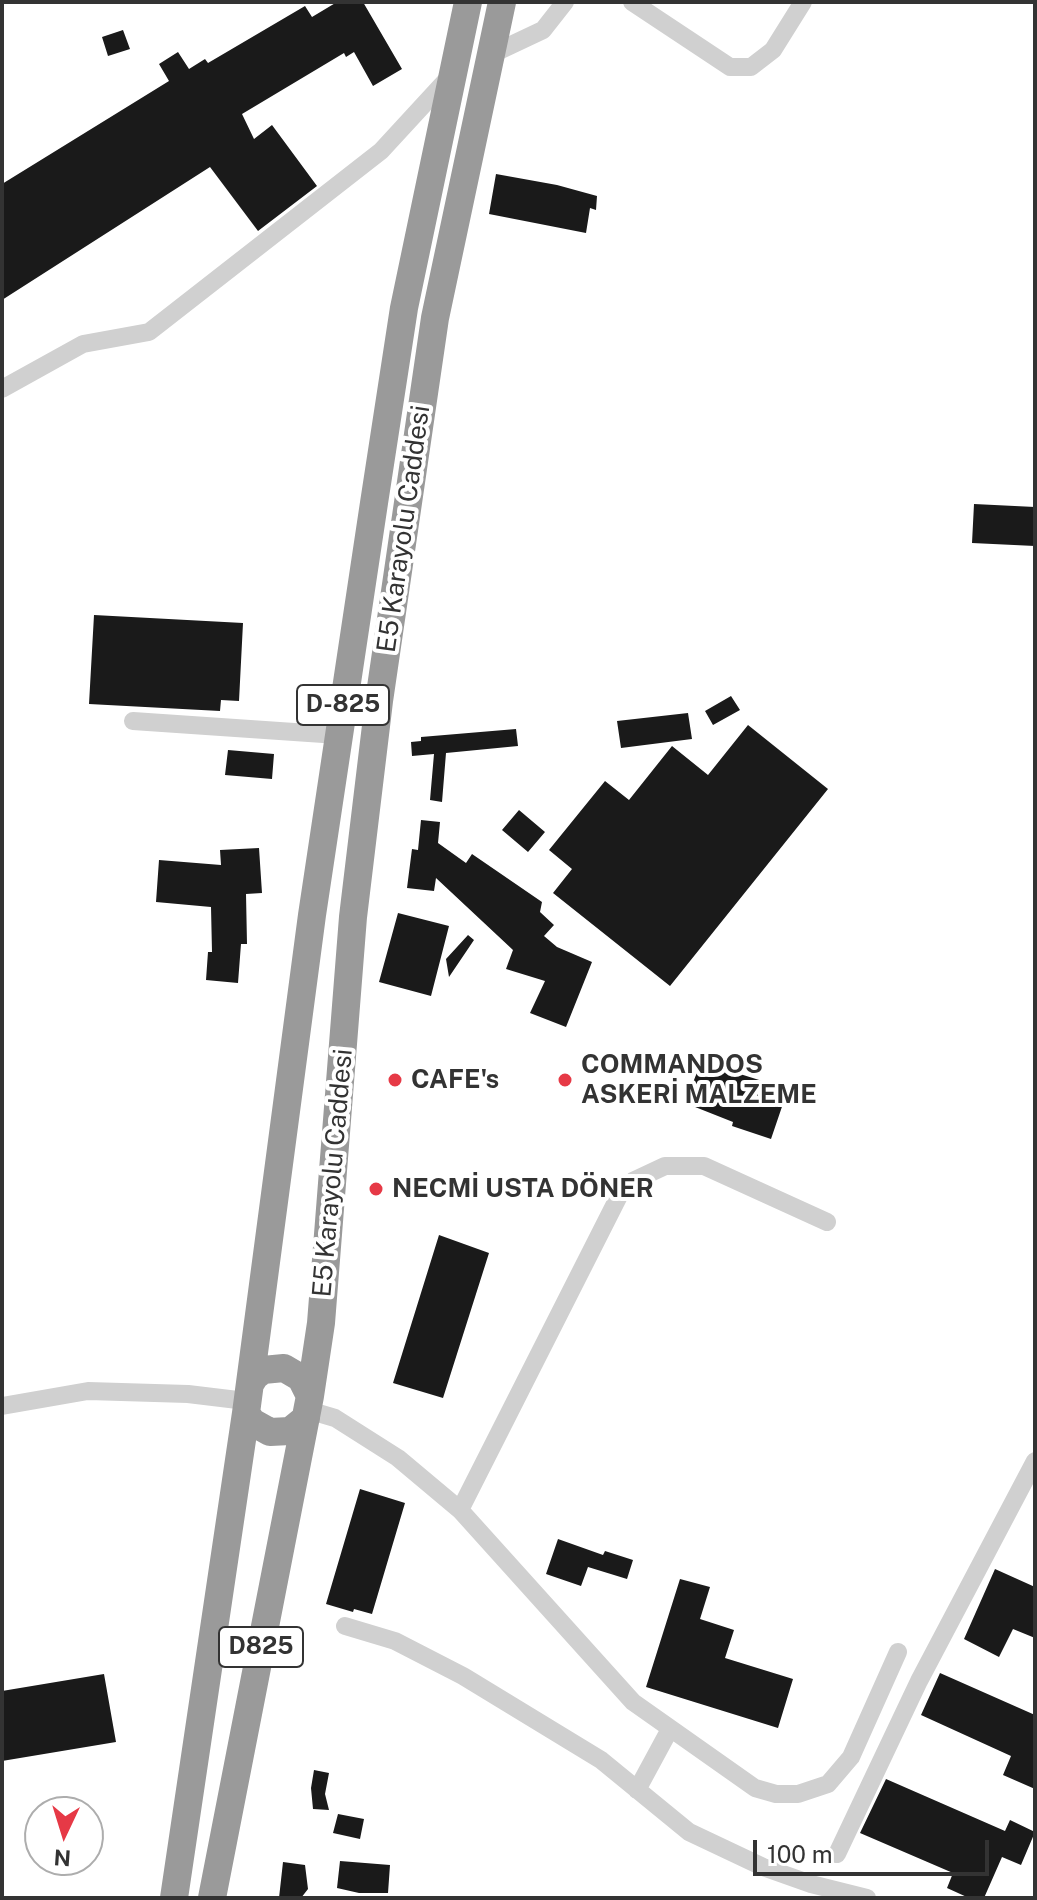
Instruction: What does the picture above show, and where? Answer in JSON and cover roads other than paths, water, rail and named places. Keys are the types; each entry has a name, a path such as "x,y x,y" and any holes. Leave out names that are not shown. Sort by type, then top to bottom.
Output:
{"highway":[{"name":"E5 Karayolu Caddesi","path":"174,1898 247,1399 338,735 404,308 468,2"},
{"name":"E5 Karayolu Caddesi","path":"212,1898 308,1408 321,1323 353,917 379,701 435,318 502,2"},
{"path":"284,1368 301,1378 308,1408 290,1431 270,1432 252,1422 247,1399 255,1376 263,1370 284,1368"}],"street":[{"path":"490,55 543,30 565,2"},
{"path":"632,2 730,67 751,67 773,50 803,2"},
{"path":"2,389 83,344 149,332 381,151 451,75"},
{"path":"133,721 338,735"},
{"path":"460,1510 623,1188 665,1166 704,1166 827,1222"},
{"path":"2,1406 88,1391 247,1399"},
{"path":"308,1408 335,1418 386,1450 460,1510 633,1702 755,1788 776,1794 808,1792 828,1784 851,1757 898,1652"},
{"path":"837,1854 919,1681 1035,1461"},
{"path":"345,1626 395,1641 463,1676 601,1760 689,1832 763,1867 811,1884 867,1898"},
{"path":"637,1790 670,1729"}],"place":[{"name":"CAFE's","path":"395,1080"},
{"name":"COMMANDOS ASKERİ MALZEME","path":"565,1080"},
{"name":"NECMİ USTA DÖNER","path":"376,1189"}]}
